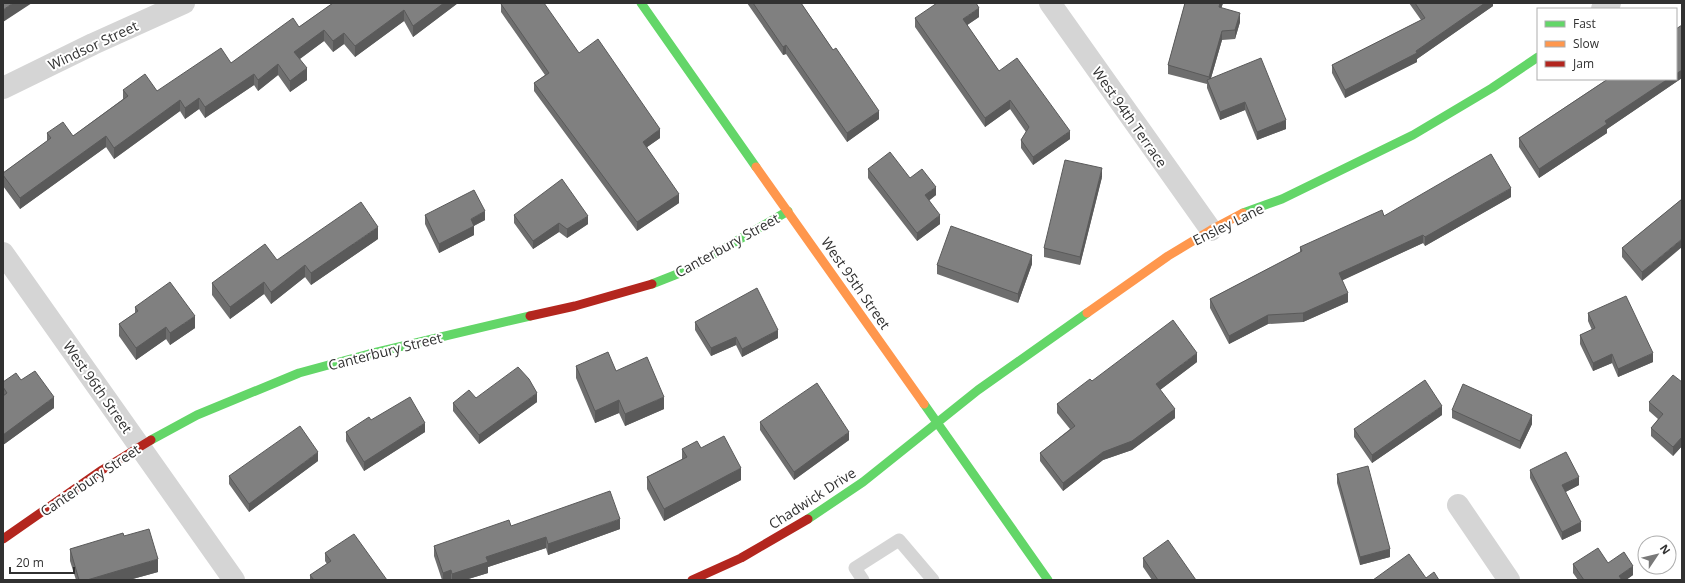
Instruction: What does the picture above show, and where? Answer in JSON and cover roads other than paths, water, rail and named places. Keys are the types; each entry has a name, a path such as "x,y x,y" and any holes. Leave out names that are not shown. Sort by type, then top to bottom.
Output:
{"street":[{"name":"Windsor Street","path":"3,88 93,44 184,3"},
{"name":"West 95th Street","path":"641,3 1048,580"},
{"name":"West 94th Terrace","path":"1051,4 1211,230"},
{"name":"Ensley Lane","path":"937,422 978,390 1168,256 1211,230 1245,212 1282,199 1413,135 1492,88 1537,58"},
{"name":"Canterbury Street","path":"3,540 102,470 139,447 197,415 238,397 299,373 369,354 575,306 641,288 685,271 788,212"},
{"name":"West 96th Street","path":"3,253 234,580"},
{"name":"Chadwick Drive","path":"692,580 741,558 794,528 863,482 937,422"},
{"path":"1458,505 1509,580"}],"lane":[{"path":"863,580 855,568 899,540 933,580"}]}
